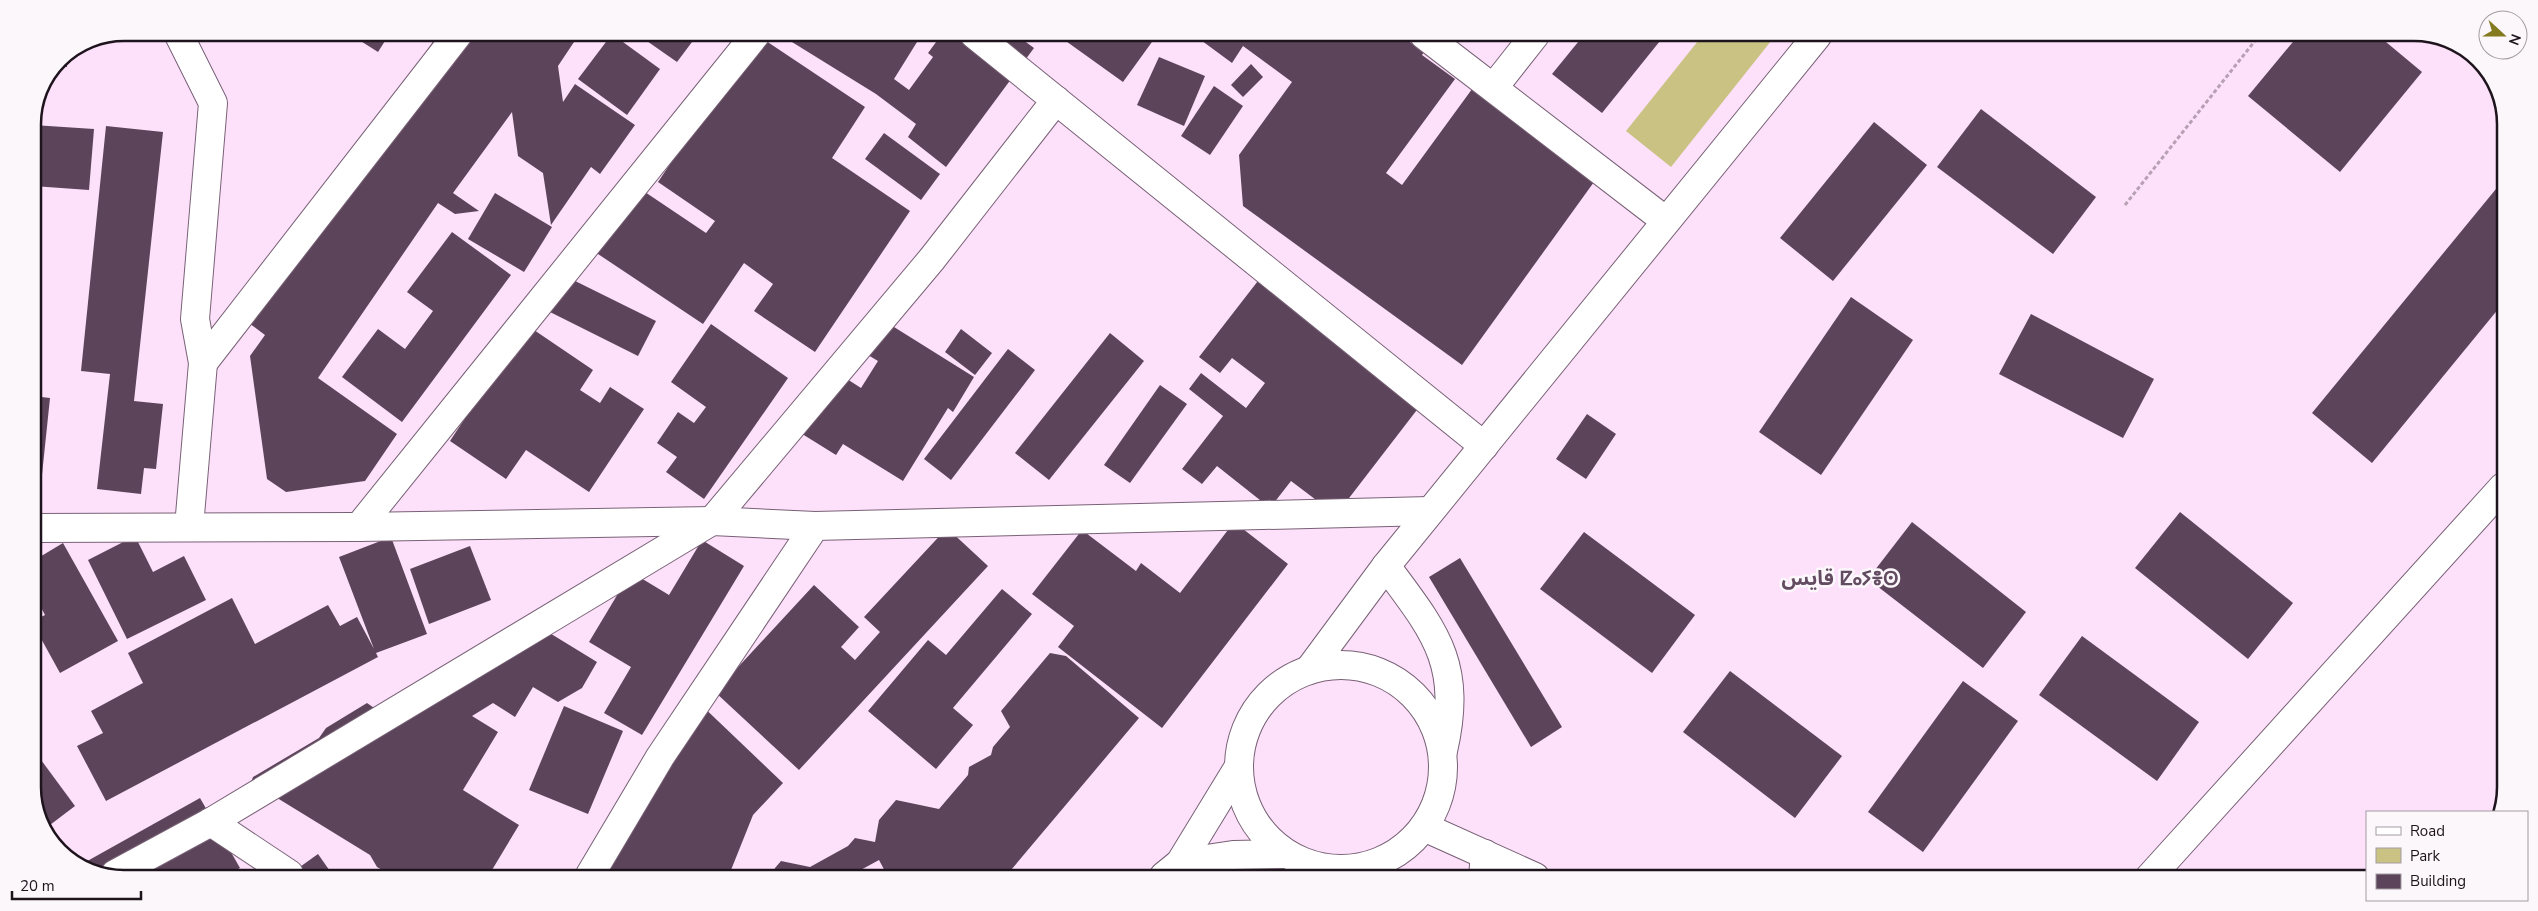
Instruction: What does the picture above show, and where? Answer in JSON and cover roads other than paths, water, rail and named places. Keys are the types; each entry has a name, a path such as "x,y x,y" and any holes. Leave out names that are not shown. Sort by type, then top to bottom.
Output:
{"street":[{"path":"182,41 213,103 194,320 203,363 189,527"},
{"path":"203,363 453,41"},
{"path":"359,527 750,41"},
{"path":"983,41 1484,446"},
{"path":"1432,41 1666,221"},
{"path":"1494,87 1530,41"},
{"path":"1309,670 1386,566 1430,511 1814,41"},
{"path":"123,870 211,822 712,521 932,259 1056,100"},
{"path":"2156,870 2497,494"},
{"path":"41,528 359,527 712,521 815,526 1430,511"},
{"path":"593,870 660,757 815,526"},
{"path":"1386,566 1430,626 1440,647 1450,694 1449,724 1442,754 1442,780 1436,805 1424,827 1406,846 1385,860 1360,868 1335,870 1318,867 1286,854 1267,838 1252,817 1242,794 1238,768 1242,742 1251,718 1266,698 1286,681 1309,670 1334,665 1360,667 1385,674 1406,688 1424,707 1436,729 1442,754"},
{"path":"1181,870 1238,768"},
{"path":"211,822 283,870"},
{"path":"1424,827 1484,866 1503,870"},
{"path":"1186,870 1233,854 1286,854"}],"district":[{"name":"قايس ⵇⴰⵢⴻⵙ","path":"1840,578"}]}
